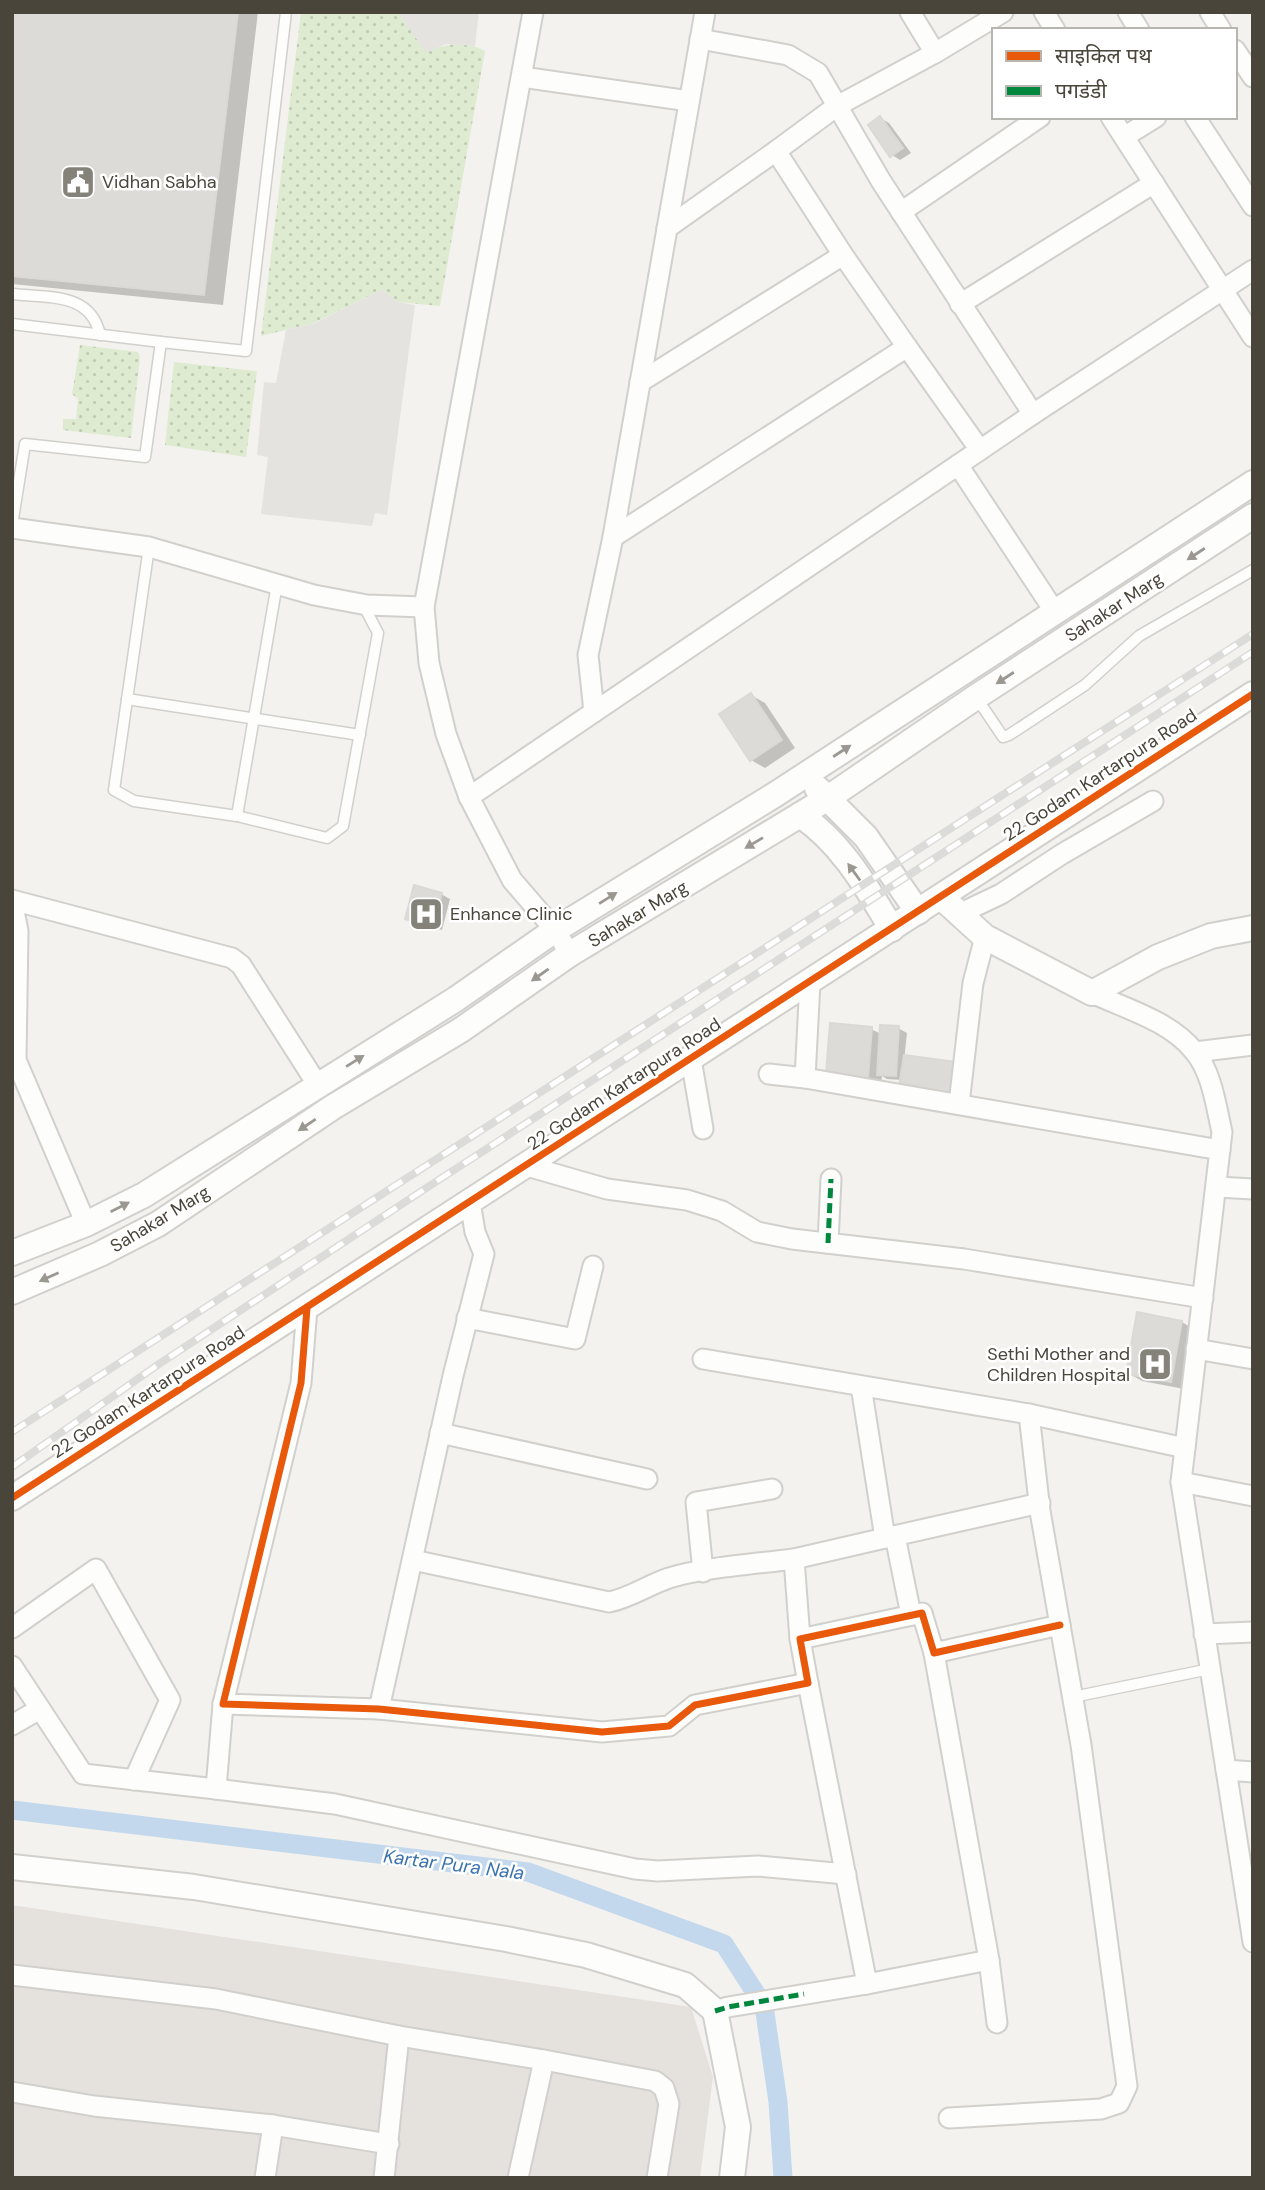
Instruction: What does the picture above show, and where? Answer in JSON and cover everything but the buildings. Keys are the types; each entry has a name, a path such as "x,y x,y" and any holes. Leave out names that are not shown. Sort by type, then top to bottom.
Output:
{"street":[{"path":"533,12 424,607 429,663 446,734 469,797 512,880 555,930 570,954"},
{"path":"594,712 589,655 613,537 705,12"},
{"path":"910,12 934,52"},
{"path":"667,228 837,106 1003,12"},
{"path":"1044,12 1054,28"},
{"path":"1128,12 1138,28"},
{"path":"1210,12 1220,28"},
{"path":"700,39 788,55 818,74 901,212 1033,414"},
{"path":"522,77 689,101"},
{"path":"901,212 1037,119"},
{"path":"1112,119 1253,337"},
{"path":"1124,137 1153,119"},
{"path":"1196,119 1253,206"},
{"path":"776,151 843,255 980,450"},
{"path":"960,304 1154,183"},
{"path":"640,382 843,255"},
{"path":"469,797 1033,414 1253,270"},
{"path":"613,537 908,347"},
{"path":"958,465 1055,612"},
{"name":"Sahakar Marg","path":"12,1253 86,1224 144,1195 456,999 555,930 804,775 1253,482"},
{"name":"Sahakar Marg","path":"12,1292 89,1259 158,1224 333,1107 461,1030 570,954 828,798 976,697 1253,516"},
{"path":"12,527 149,547 314,595 367,605 424,607"},
{"name":"22 Godam Kartarpura Road","path":"12,1499 1253,694"},
{"path":"804,775 866,837 918,912"},
{"path":"961,913 1001,894 1062,854 1153,801"},
{"path":"800,815 819,828 832,842 892,929"},
{"path":"941,897 985,937 1092,993 1169,1028 1195,1052 1213,1094 1222,1132 1181,1482 1253,1942"},
{"path":"86,1224 14,1061 18,931 12,900 232,958 241,965 317,1084"},
{"path":"1092,993 1158,957 1210,936 1253,928"},
{"path":"959,1104 973,983 985,937"},
{"path":"805,1078 810,982"},
{"path":"1195,1052 1253,1045"},
{"path":"691,1059 703,1129"},
{"path":"769,1074 1220,1150"},
{"path":"527,1166 607,1189 687,1200 722,1211 757,1231 828,1243 964,1259 1203,1298"},
{"path":"828,1243 831,1179"},
{"path":"1217,1187 1253,1189"},
{"path":"379,1709 440,1433 484,1254 475,1232 471,1202"},
{"path":"467,1318 575,1339 593,1266"},
{"path":"216,1789 223,1704 301,1383 307,1308"},
{"path":"1196,1349 1253,1359"},
{"path":"703,1359 1028,1414 1185,1448"},
{"path":"861,1386 890,1537 911,1615"},
{"path":"949,2118 1101,2109 1119,2103 1127,2086 1081,1745 1040,1503 1028,1414"},
{"path":"440,1433 647,1479"},
{"path":"1181,1482 1253,1496"},
{"path":"703,1572 696,1502 772,1489"},
{"path":"413,1560 608,1602 623,1599 635,1591 672,1577 794,1559 1040,1503"},
{"path":"794,1559 800,1639 867,1984"},
{"path":"12,1628 96,1569 170,1700 134,1780"},
{"path":"800,1639 922,1613 934,1653 989,1960 997,2023"},
{"path":"934,1653 1060,1625"},
{"path":"1204,1634 1253,1632"},
{"path":"12,1666 83,1774 348,1807 635,1869 658,1871 758,1866 846,1874"},
{"path":"223,1704 379,1709 602,1732 669,1726 695,1705 808,1683"},
{"path":"12,1725 40,1709"},
{"path":"1226,1770 1253,1772"},
{"path":"12,1867 194,1887 586,1955 685,1985 722,2009 989,1960"},
{"path":"12,1975 216,1999 399,2036 655,2081 664,2088 669,2104 657,2178"},
{"path":"722,2009 738,2127 732,2178"},
{"path":"384,2178 399,2036"},
{"path":"518,2178 544,2060"},
{"path":"12,2092 94,2106 273,2125 389,2144"},
{"path":"265,2178 273,2125"}],"lane":[{"path":"12,324 246,351 286,12"},
{"path":"12,294 70,300 88,309 98,324 100,335"},
{"path":"12,443 145,457 161,342"},
{"path":"12,527 24,444"},
{"path":"149,547 114,790 134,801 237,816 327,838 343,826 378,633 367,612 367,605"},
{"path":"976,697 1003,737 1009,735 1086,685 1139,636 1253,570"},
{"path":"237,816 277,584"},
{"path":"127,699 360,735"},
{"path":"1073,1697 1210,1669"}],"shaded area":[{"path":"398,12 479,12 475,46 446,44 426,53"},
{"path":"381,290 398,302 415,305 387,515 375,513 372,526 261,514 268,457 257,455 264,382 276,383 286,330 315,323"},
{"path":"12,1905 691,2007 713,2077 700,2178 12,2178"}],"green space":[{"path":"301,12 398,12 426,52 455,44 470,45 485,51 440,306 398,302 381,290 314,323 261,336"},
{"path":"80,345 138,352 140,358 131,438 63,430 63,419 76,419 78,399 72,394"},
{"path":"174,362 257,371 246,457 165,445"}],"waterway":[{"name":"Kartar Pura Nala","path":"12,1810 528,1872 724,1944 764,2006 778,2102 783,2178"}],"railway":[{"path":"12,1432 1253,634"},
{"path":"12,1467 159,1364 437,1181 1253,652"}],"marked path":[{"path":"828,1243 831,1179"},
{"path":"715,2011 804,1994"}],"cycle path":[{"path":"12,1498 1253,694"},
{"path":"307,1308 301,1383 223,1704 379,1709 602,1732 669,1726 695,1705 808,1683 800,1639 922,1613 934,1653 1060,1625"}],"place":[{"name":"Vidhan Sabha","path":"78,182"},
{"name":"Enhance Clinic","path":"426,914"},
{"name":"Sethi Mother and Children Hospital","path":"1155,1364"}]}
